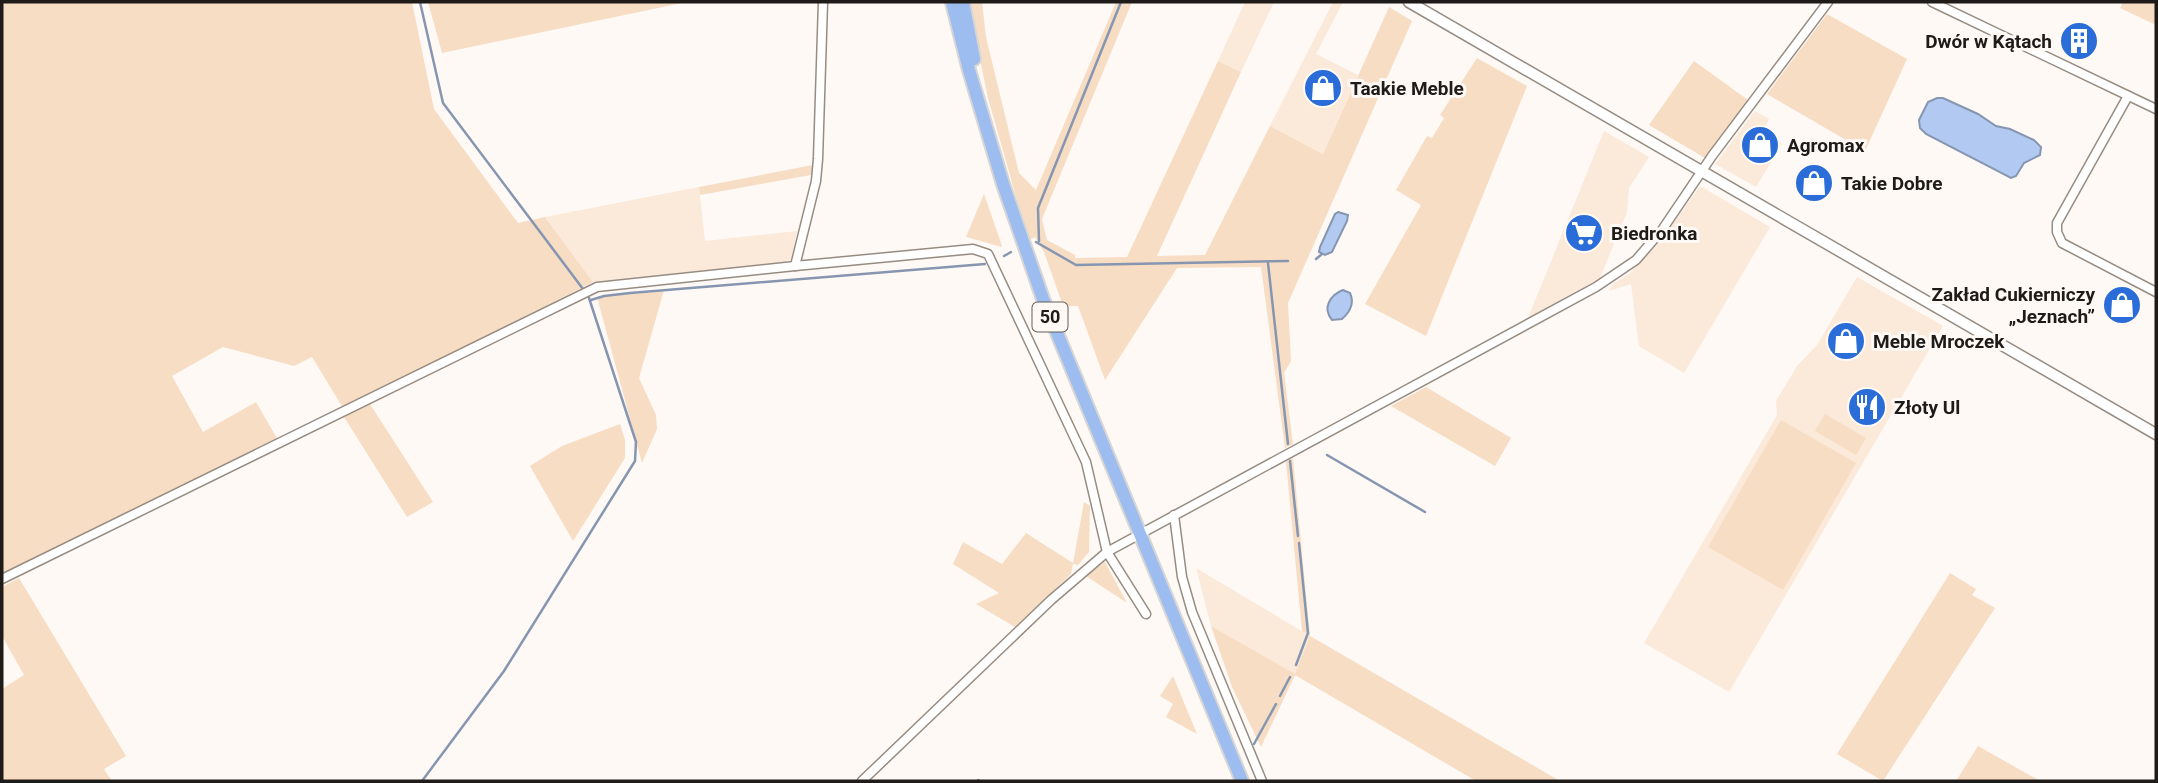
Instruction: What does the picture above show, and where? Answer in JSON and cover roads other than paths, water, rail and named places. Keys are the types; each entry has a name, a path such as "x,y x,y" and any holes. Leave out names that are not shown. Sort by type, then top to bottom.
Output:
{"main road":[{"name":"50","path":"952,2 1016,226 1043,299 1242,781"},
{"name":"50","path":"963,2 976,67 977,95"}],"street":[{"path":"795,266 816,181 823,2"},
{"path":"1409,2 2156,435"},
{"path":"862,781 1051,600 1107,552 1615,275 1644,252 1828,2"},
{"path":"1932,2 2156,109"},
{"path":"2128,96 2057,223 2057,232 2062,243 2156,292"},
{"path":"2,579 597,287 973,248 988,254 1086,462 1107,552 1146,614"},
{"path":"1174,515 1182,577 1192,612 1262,781"}],"water":[{"path":"1943,98 1978,114 1996,126 2034,140 2041,147 2040,155 2024,163 2016,176 2011,178 1926,134 1920,128 1919,120 1928,102"},
{"path":"1338,212 1348,215 1347,221 1332,252 1325,255 1319,252 1320,247"},
{"path":"1343,290 1350,293 1351,308 1342,319 1332,320 1328,311 1329,302"}],"waterway":[{"path":"420,2 443,103 583,289"},
{"path":"1039,241 1038,208 1121,2"},
{"path":"1036,242 1076,265 1288,261"},
{"path":"1004,256 1011,252"},
{"path":"1316,259 1322,254"},
{"path":"1268,263 1288,444"},
{"path":"591,300 630,293 985,264"},
{"path":"422,781 504,671 635,461 636,442 589,298"},
{"path":"1327,455 1425,512"},
{"path":"1290,461 1298,536"},
{"path":"1296,665 1308,633 1299,543"},
{"path":"1280,696 1290,677"},
{"path":"1254,744 1276,704"}],"place":[{"name":"Dwór w Kątach","path":"2079,41"},
{"name":"Taakie Meble","path":"1323,88"},
{"name":"Agromax","path":"1760,145"},
{"name":"Takie Dobre","path":"1814,183"},
{"name":"Biedronka","path":"1584,233"},
{"name":"Zakład Cukierniczy „Jeznach”","path":"2122,305"},
{"name":"Meble Mroczek","path":"1846,341"},
{"name":"Złoty Ul","path":"1867,407"}]}
